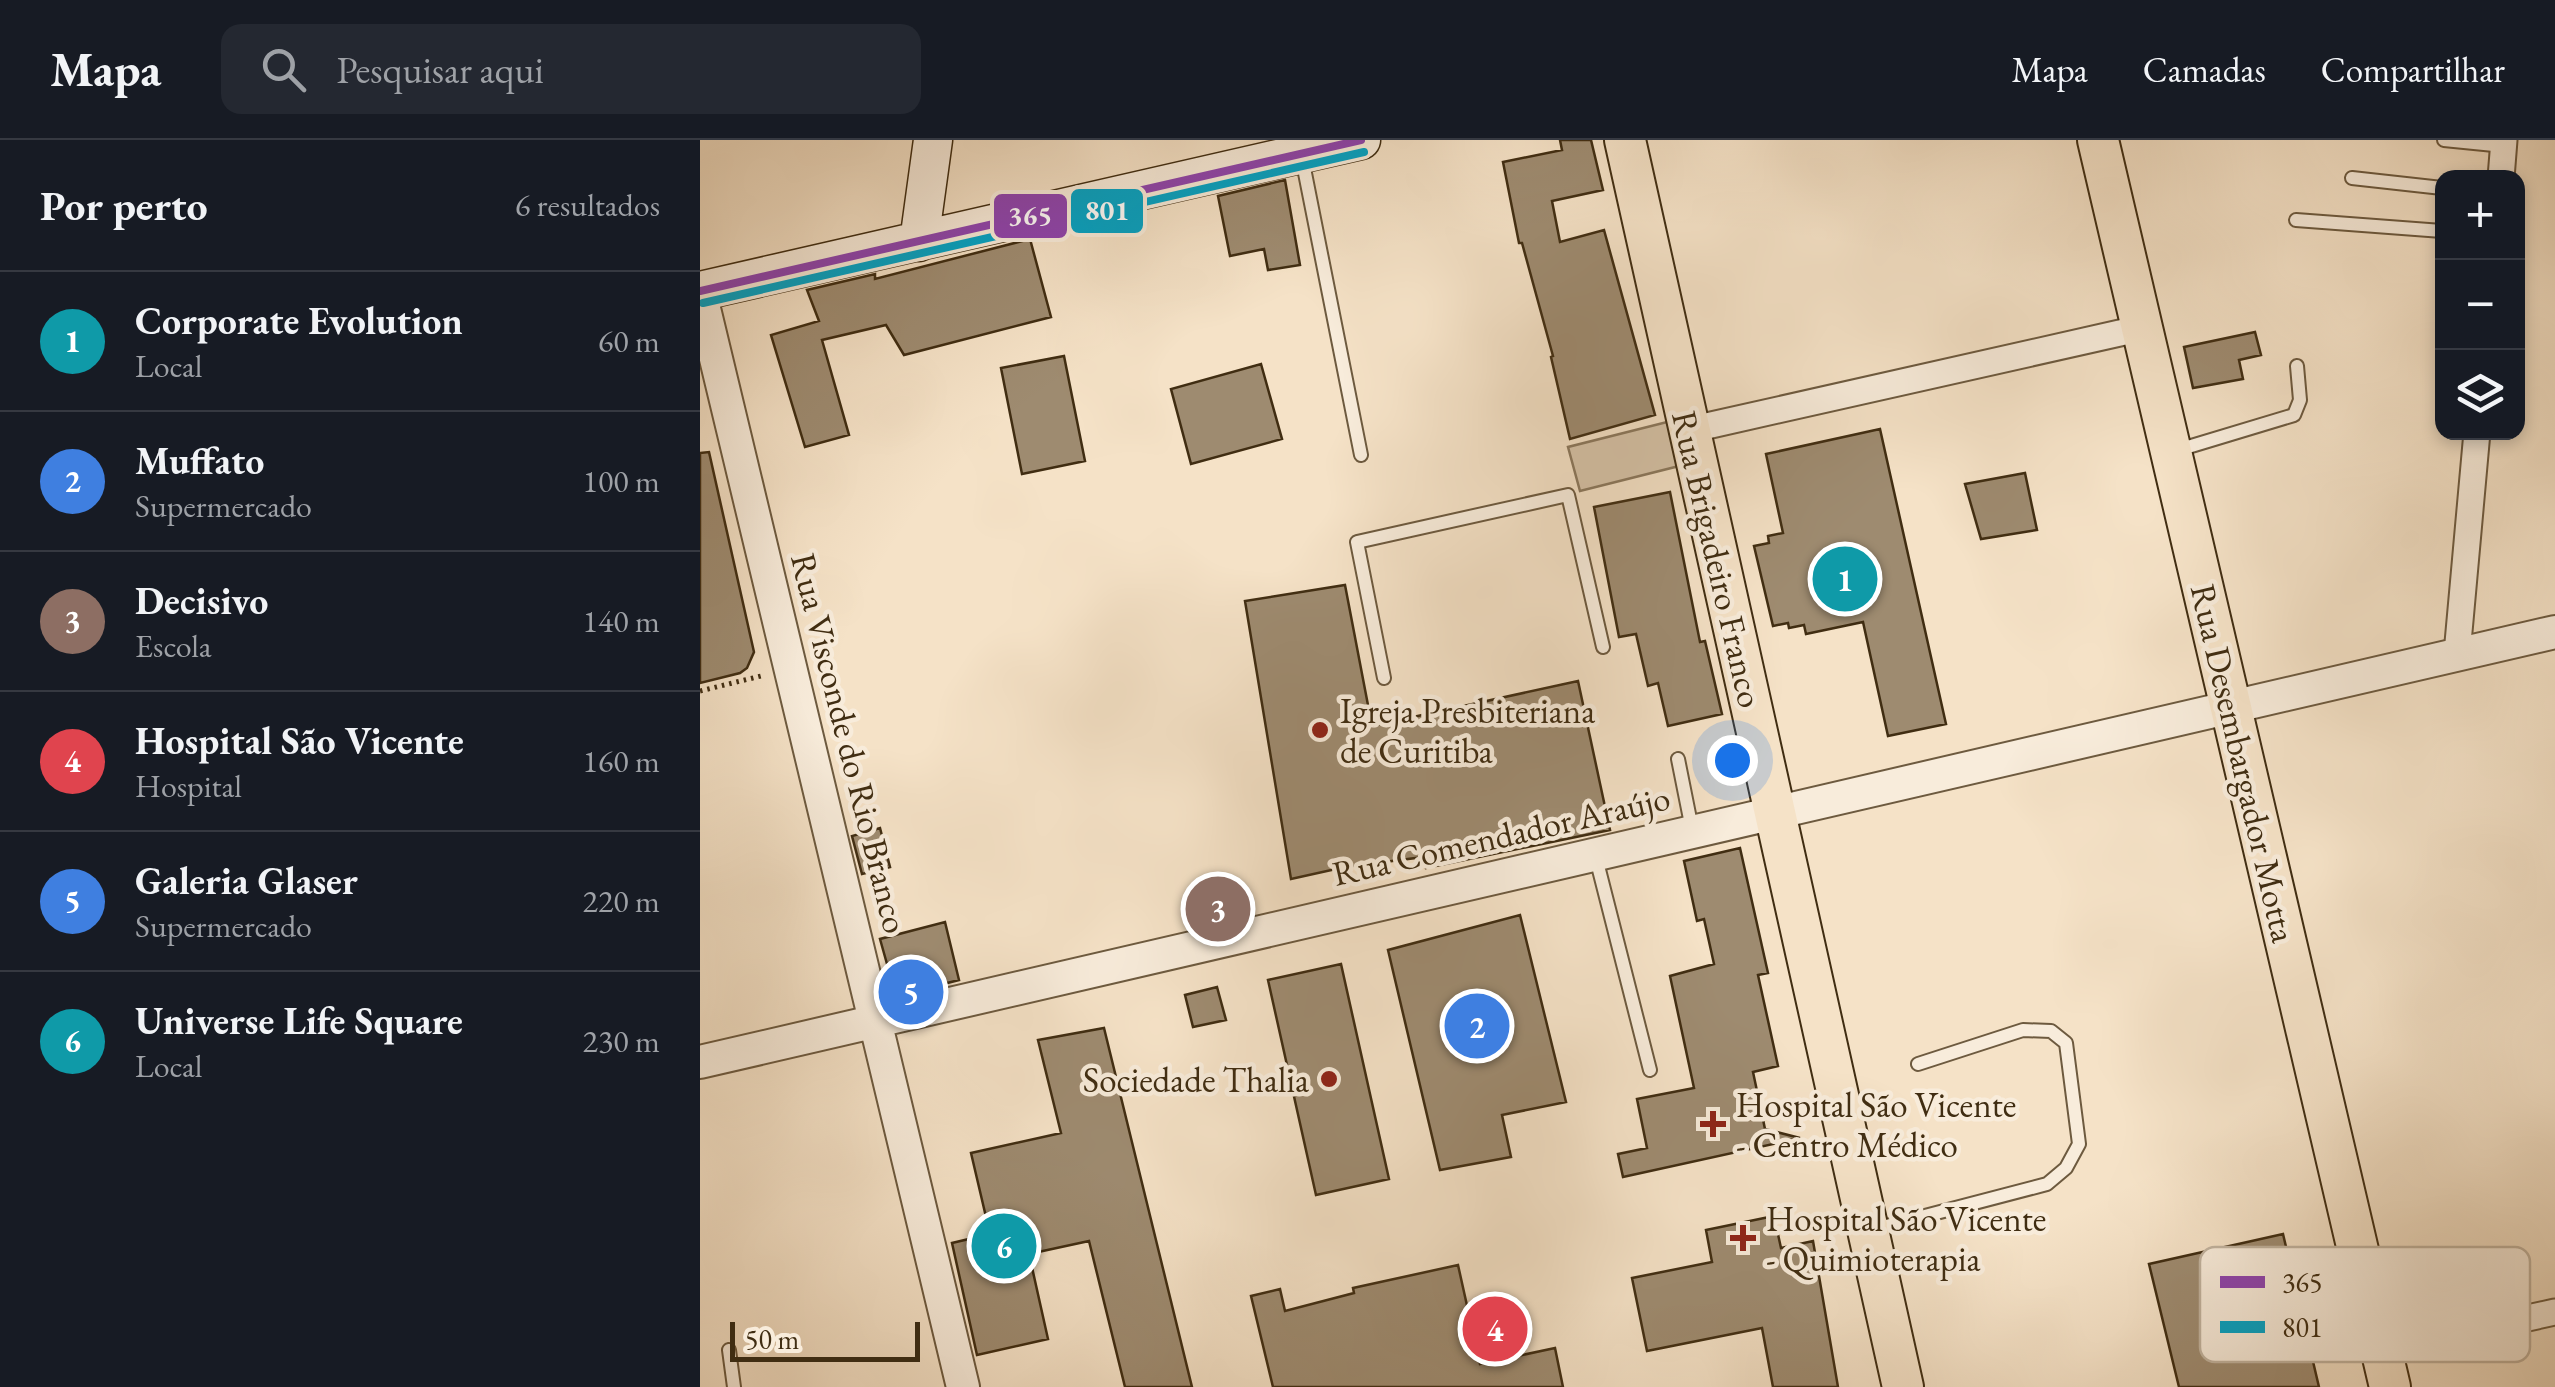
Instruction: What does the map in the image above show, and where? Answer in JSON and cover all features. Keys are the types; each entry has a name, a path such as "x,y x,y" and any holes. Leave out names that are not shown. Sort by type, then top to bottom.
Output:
{"main road":[{"path":"919,242 934,140"},
{"path":"700,292 1362,140"},
{"name":"Rua Brigadeiro Franco","path":"1624,140 1903,1387"},
{"name":"Rua Desembargador Motta","path":"2098,140 2357,1247"}],"street":[{"path":"2502,170 2504,143"},
{"name":"Rua Visconde do Rio Branco","path":"700,292 964,1387"},
{"path":"1689,430 2142,328"},
{"path":"2457,654 2477,440"},
{"name":"Rua Comendador Araújo","path":"700,1062 2555,632"},
{"path":"2530,1320 2555,1312"}],"lane":[{"path":"2444,140 2504,143"},
{"path":"1301,154 1361,454"},
{"path":"2352,178 2435,187"},
{"path":"2296,220 2435,230"},
{"path":"2171,452 2294,415 2300,400 2296,366"},
{"path":"1384,678 1356,542 1568,495 1603,647"},
{"path":"1678,759 1693,831"},
{"path":"1596,854 1650,1070"},
{"path":"1868,1231 2048,1184 2066,1168 2079,1144 2066,1043 2051,1031 2023,1030 1918,1064"},
{"path":"729,1350 734,1387"}],"path":[{"path":"700,691 791,669"}],"shaded area":[{"path":"1675,420 1687,464 1580,491 1568,447"}],"building":[{"path":"1560,140 1591,140 1603,190 1552,201 1560,242 1604,230 1655,415 1570,439 1553,356 1519,243 1503,162 1562,150"},
{"path":"1285,180 1300,265 1268,270 1264,249 1230,256 1218,196"},
{"path":"1030,239 1051,317 904,355 886,325 822,340 849,435 805,447 771,335 819,321 807,290 875,274 875,279"},
{"path":"2255,332 2261,355 2239,360 2243,379 2193,388 2184,347"},
{"path":"1064,356 1085,461 1022,474 1001,368"},
{"path":"1261,364 1282,439 1191,464 1171,389"},
{"path":"1880,429 1946,724 1888,736 1863,622 1806,634 1804,625 1773,626 1754,546 1769,543 1768,536 1783,533 1766,454"},
{"path":"709,452 754,652 747,668 740,673 700,683 700,453"},
{"path":"2025,473 2037,530 1981,539 1965,484"},
{"path":"1670,492 1700,642 1705,641 1722,714 1668,726 1658,683 1648,686 1636,634 1619,637 1594,507"},
{"path":"1345,585 1372,726 1578,681 1610,830 1426,868 1424,857 1345,867 1291,879 1245,601"},
{"path":"880,828 890,867 862,874 852,836"},
{"path":"1740,848 1768,973 1758,975 1778,1066 1753,1072 1765,1129 1800,1138 1623,1177 1618,1154 1647,1148 1637,1099 1694,1088 1670,976 1714,964 1704,919 1697,921 1684,861"},
{"path":"1520,915 1566,1102 1502,1115 1511,1157 1440,1170 1388,950"},
{"path":"945,922 959,980 896,996 880,939"},
{"name":"Sociedade Thalia","path":"1341,964 1389,1179 1316,1195 1268,980"},
{"path":"1217,987 1226,1020 1193,1027 1185,995"},
{"path":"1104,1028 1192,1387 1125,1387 1089,1241 1029,1254 1048,1339 977,1355 952,1243 990,1234 971,1153 1061,1133 1038,1040"},
{"path":"1774,1216 1781,1248 1813,1241 1838,1387 1773,1387 1762,1328 1647,1351 1632,1278 1712,1262 1706,1230"},
{"path":"2283,1234 2286,1247 2225,1247"},
{"path":"2200,1253 2200,1362 2313,1362 2319,1387 2179,1387 2149,1264"},
{"path":"1458,1265 1480,1364 1555,1348 1563,1387 1273,1387 1251,1296 1280,1289 1285,1311 1354,1293 1353,1288"}],"transit line":[{"name":"365","path":"700,291 1361,140"},
{"name":"801","path":"703,303 1364,152"}],"place":[{"name":"Corporate Evolution","path":"1845,579"},
{"name":"Igreja Presbiteriana de Curitiba","path":"1320,730"},
{"name":"Decisivo","path":"1218,909"},
{"name":"Galeria Glaser","path":"911,992"},
{"name":"Muffato","path":"1477,1026"},
{"name":"Sociedade Thalia","path":"1329,1079"},
{"name":"Hospital São Vicente - Centro Médico","path":"1713,1124"},
{"name":"Hospital São Vicente - Quimioterapia","path":"1743,1238"},
{"name":"Universe Life Square","path":"1004,1246"},
{"name":"Hospital São Vicente","path":"1495,1329"}]}
